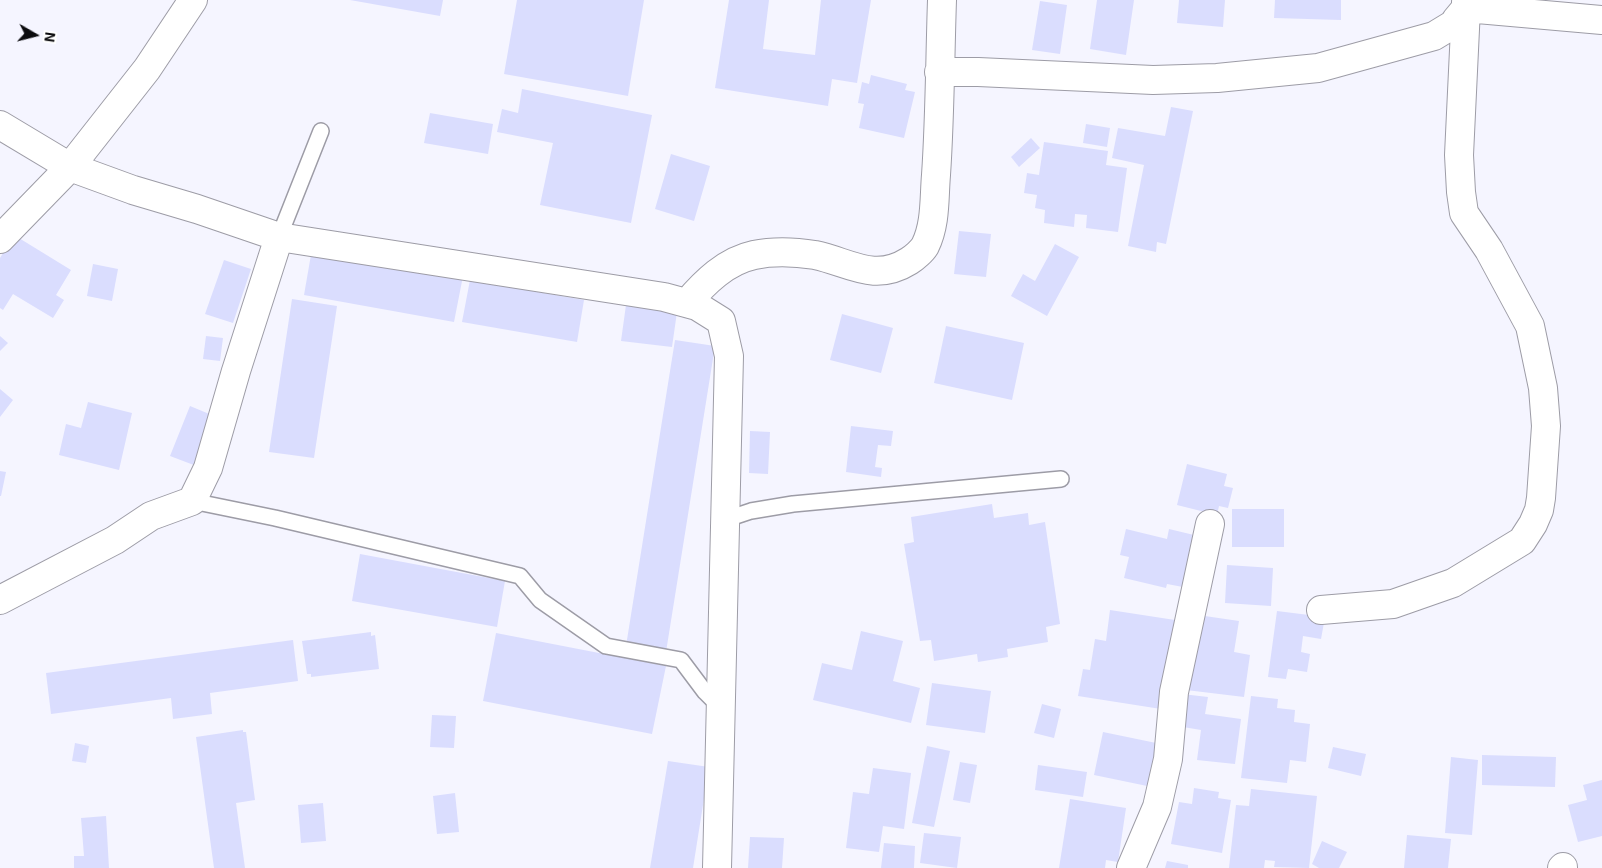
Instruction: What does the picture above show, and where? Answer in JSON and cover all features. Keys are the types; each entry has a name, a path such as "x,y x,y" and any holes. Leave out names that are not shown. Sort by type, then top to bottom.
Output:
{"street":[{"path":"0,238 70,167 148,69 193,0"},
{"path":"687,303 704,283 731,264 754,255 788,253 815,255 869,271 885,272 899,267 913,258 925,246 933,220 938,136 942,0"},
{"path":"939,72 1153,80 1226,77 1318,68 1434,36 1460,7"},
{"path":"1460,7 1602,20"},
{"path":"1321,610 1393,604 1452,583 1522,541 1539,510 1546,426 1543,388 1530,326 1489,250 1464,213 1459,155 1460,7"},
{"path":"0,125 70,167 133,190 278,237 664,297 697,306 721,321 728,356 722,709 717,868"},
{"path":"0,600 114,540 151,516 192,501 208,468 278,237"},
{"path":"1131,868 1157,807 1166,768 1174,692 1210,524"}],"lane":[{"path":"278,237 320,131"},
{"path":"724,520 751,511 793,504 1061,479"},
{"path":"192,501 293,522 520,576 540,600 606,646 680,660 705,692 722,709"}],"building":[{"path":"350,0 443,0 440,16"},
{"path":"517,0 644,0 628,96 504,74"},
{"path":"729,0 769,0 763,49 815,55 821,0 871,0 857,83 832,79 828,106 715,88"},
{"path":"1097,0 1134,0 1126,55 1090,49"},
{"path":"1179,0 1225,0 1223,27 1177,23"},
{"path":"1275,0 1341,0 1341,20 1274,18"},
{"path":"1040,1 1067,5 1060,54 1032,50"},
{"path":"871,75 907,84 905,90 915,92 904,138 859,128 864,104 858,103 862,82 869,84"},
{"path":"522,89 652,115 631,223 540,205 553,143 497,132 502,109 518,113"},
{"path":"1171,107 1193,111 1166,244 1157,242 1156,252 1128,246 1144,165 1112,158 1118,128 1165,136"},
{"path":"430,113 493,124 488,154 424,143"},
{"path":"1086,124 1110,128 1107,147 1083,143"},
{"path":"1031,138 1040,148 1019,167 1011,157"},
{"path":"1044,142 1108,151 1106,165 1127,168 1118,232 1086,228 1087,215 1075,214 1074,227 1044,223 1045,210 1035,208 1037,195 1024,193 1027,173 1039,175"},
{"path":"671,154 710,166 694,221 655,209"},
{"path":"959,231 991,234 986,277 954,274"},
{"path":"14,235 71,270 56,295 64,300 53,318 13,294 3,310 0,308 0,258"},
{"path":"1055,244 1079,257 1047,316 1011,296 1023,274 1035,281"},
{"path":"312,249 463,276 454,322 304,295"},
{"path":"224,260 251,269 233,323 205,314"},
{"path":"93,264 118,269 112,301 87,296"},
{"path":"470,280 584,300 577,342 462,322"},
{"path":"292,299 337,306 314,458 269,452"},
{"path":"626,305 677,312 672,347 621,341"},
{"path":"842,314 893,328 881,373 830,360"},
{"path":"946,326 1024,343 1012,400 934,383"},
{"path":"0,336 8,343 0,351"},
{"path":"206,336 223,338 220,361 203,359"},
{"path":"675,340 715,346 666,652 626,646"},
{"path":"0,389 13,400 0,417"},
{"path":"88,402 132,413 119,470 59,455 66,424 81,428"},
{"path":"190,406 219,418 199,467 170,456"},
{"path":"851,426 893,431 891,446 878,445 875,467 882,468 881,477 846,472"},
{"path":"750,431 770,432 768,474 749,473"},
{"path":"1187,464 1227,474 1224,486 1233,488 1228,508 1219,506 1217,515 1177,505"},
{"path":"0,471 6,472 1,496 0,496"},
{"path":"992,504 994,518 1028,513 1029,525 1045,522 1060,624 1046,627 1048,642 1007,649 1008,657 978,662 977,654 934,661 931,640 920,641 904,544 914,542 911,517"},
{"path":"1232,509 1284,509 1284,547 1232,547"},
{"path":"1126,529 1167,539 1169,529 1194,535 1183,587 1167,584 1166,588 1124,578 1129,557 1120,555"},
{"path":"360,554 505,581 497,627 352,601"},
{"path":"1227,565 1273,568 1271,606 1225,603"},
{"path":"1110,610 1175,620 1161,709 1078,696 1083,669 1090,670 1095,639 1106,641"},
{"path":"1277,611 1325,617 1321,639 1303,636 1301,652 1310,654 1307,672 1288,669 1286,679 1268,677"},
{"path":"1198,615 1239,621 1234,652 1250,655 1244,697 1186,690"},
{"path":"861,631 903,641 893,681 920,688 911,723 813,700 822,663 852,670"},
{"path":"371,632 371,636 375,635 379,669 311,677 311,674 307,674 302,641"},
{"path":"496,633 666,666 652,734 483,701"},
{"path":"293,640 298,681 210,693 212,714 173,719 171,698 51,714 46,673"},
{"path":"932,683 991,691 985,733 926,725"},
{"path":"1182,694 1208,697 1205,714 1241,719 1235,764 1197,760 1201,730 1177,726"},
{"path":"1251,696 1278,699 1277,708 1295,710 1294,722 1310,724 1306,762 1290,760 1287,783 1241,778"},
{"path":"1042,704 1061,709 1054,738 1034,733"},
{"path":"432,715 456,716 454,748 430,747"},
{"path":"243,730 243,732 246,732 255,800 236,803 245,868 214,868 196,737"},
{"path":"1103,732 1161,744 1152,787 1094,775"},
{"path":"75,743 89,746 86,763 72,761"},
{"path":"927,746 950,751 934,827 912,823"},
{"path":"1333,747 1366,754 1361,776 1328,768"},
{"path":"1482,755 1556,757 1555,787 1482,785"},
{"path":"1451,757 1478,760 1472,835 1445,833"},
{"path":"668,761 709,767 693,868 650,868"},
{"path":"960,762 977,765 970,803 953,800"},
{"path":"1038,765 1087,772 1083,797 1035,790"},
{"path":"873,768 911,773 904,829 883,826 879,852 846,848 853,792 869,794"},
{"path":"1602,780 1602,836 1578,842 1568,805 1587,800 1583,785"},
{"path":"1194,788 1219,792 1218,798 1231,800 1222,853 1171,844 1179,802 1192,804"},
{"path":"1251,789 1317,796 1309,868 1274,867 1275,861 1265,860 1264,868 1229,868 1236,805 1249,806"},
{"path":"455,793 459,832 437,834 433,796"},
{"path":"1070,799 1126,808 1118,862 1106,860 1105,868 1059,868"},
{"path":"323,803 326,841 301,843 298,805"},
{"path":"106,816 109,868 74,868 74,856 84,856 81,818"},
{"path":"924,833 961,837 957,868 920,863"},
{"path":"1407,835 1451,839 1448,868 1404,868"},
{"path":"750,837 784,838 782,868 748,868"},
{"path":"1322,841 1347,852 1339,868 1319,868 1312,864"},
{"path":"884,843 915,846 914,868 881,868"},
{"path":"1167,861 1188,865 1188,868 1165,868"}]}
